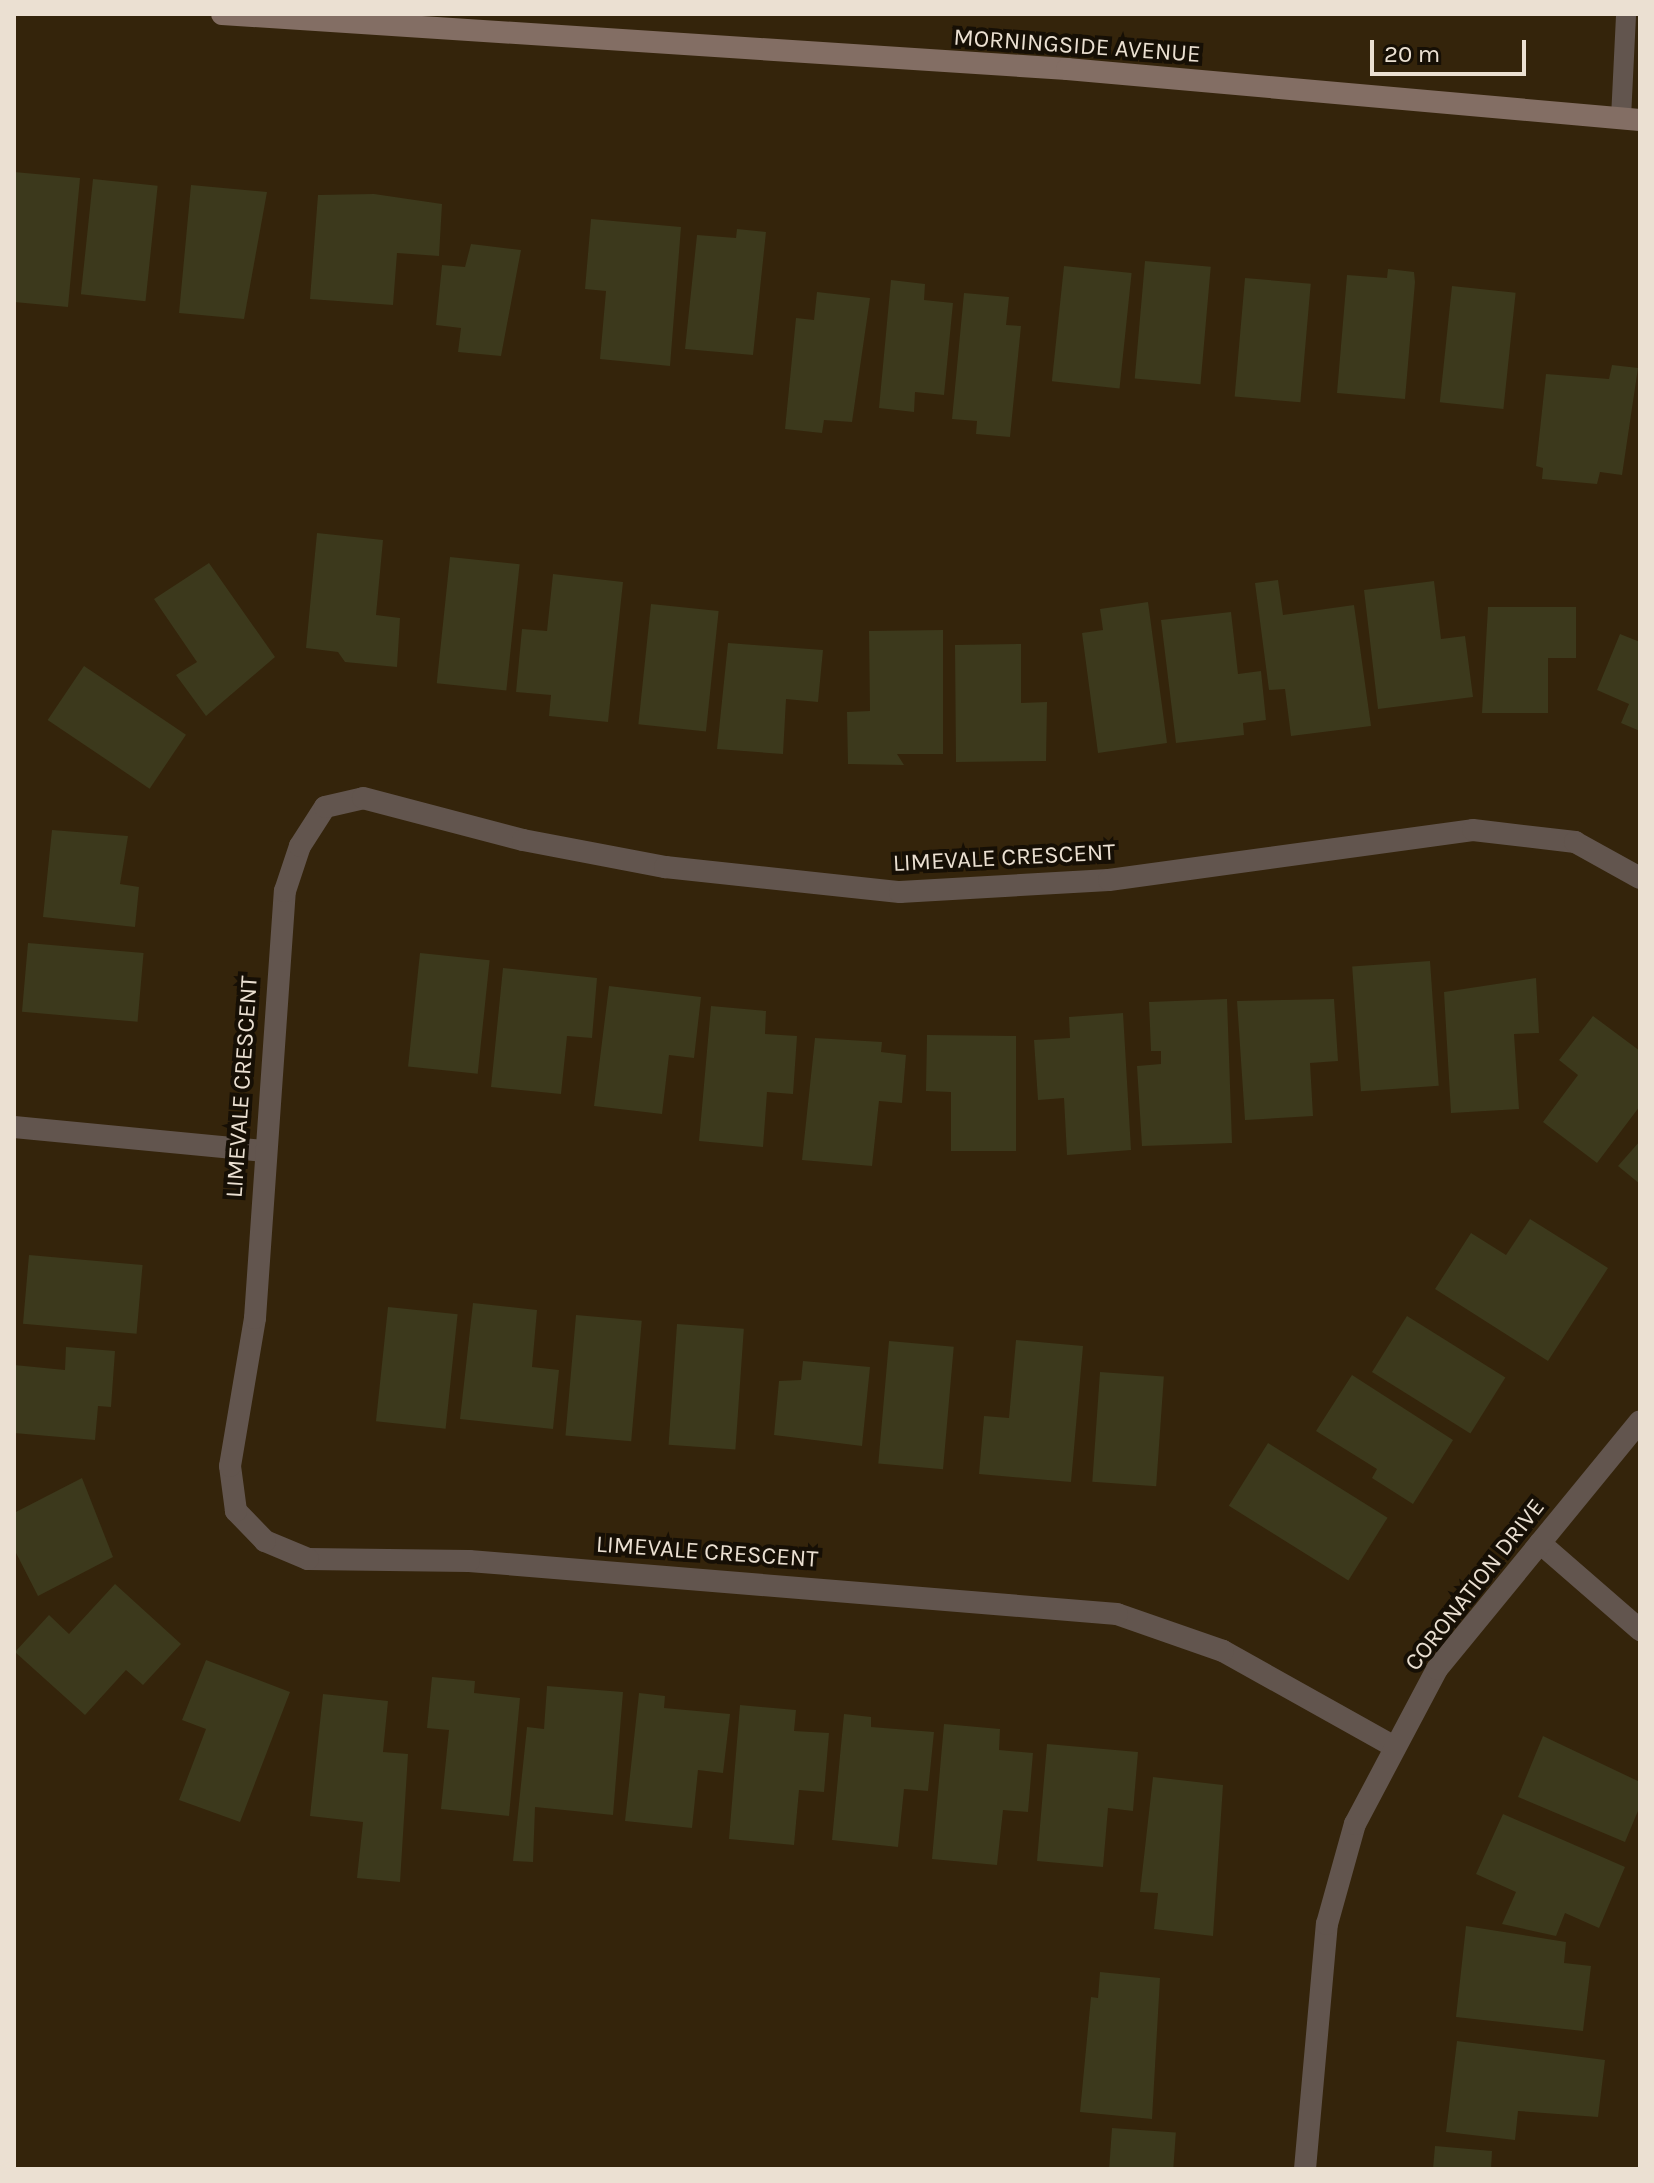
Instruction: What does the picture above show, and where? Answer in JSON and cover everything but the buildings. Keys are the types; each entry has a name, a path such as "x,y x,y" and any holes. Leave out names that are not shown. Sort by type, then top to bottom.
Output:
{"main road":[{"name":"MORNINGSIDE AVENUE","path":"222,14 1067,69 1630,119"}],"street":[{"name":"LIMEVALE CRESCENT","path":"1393,1746 1223,1651 1117,1614 469,1561 308,1559 265,1541 236,1511 230,1466 255,1318 263,1151 285,891 300,846 325,807 363,798 523,840 665,867 900,892 1109,880 1473,830 1575,842 1640,878"},
{"path":"14,1127 263,1151"},
{"name":"CORONATION DRIVE","path":"1305,2169 1327,1924 1355,1824 1393,1746 1437,1669 1640,1421"},
{"path":"1540,1543 1640,1630"}],"lane":[{"path":"1626,14 1630,119"}]}
